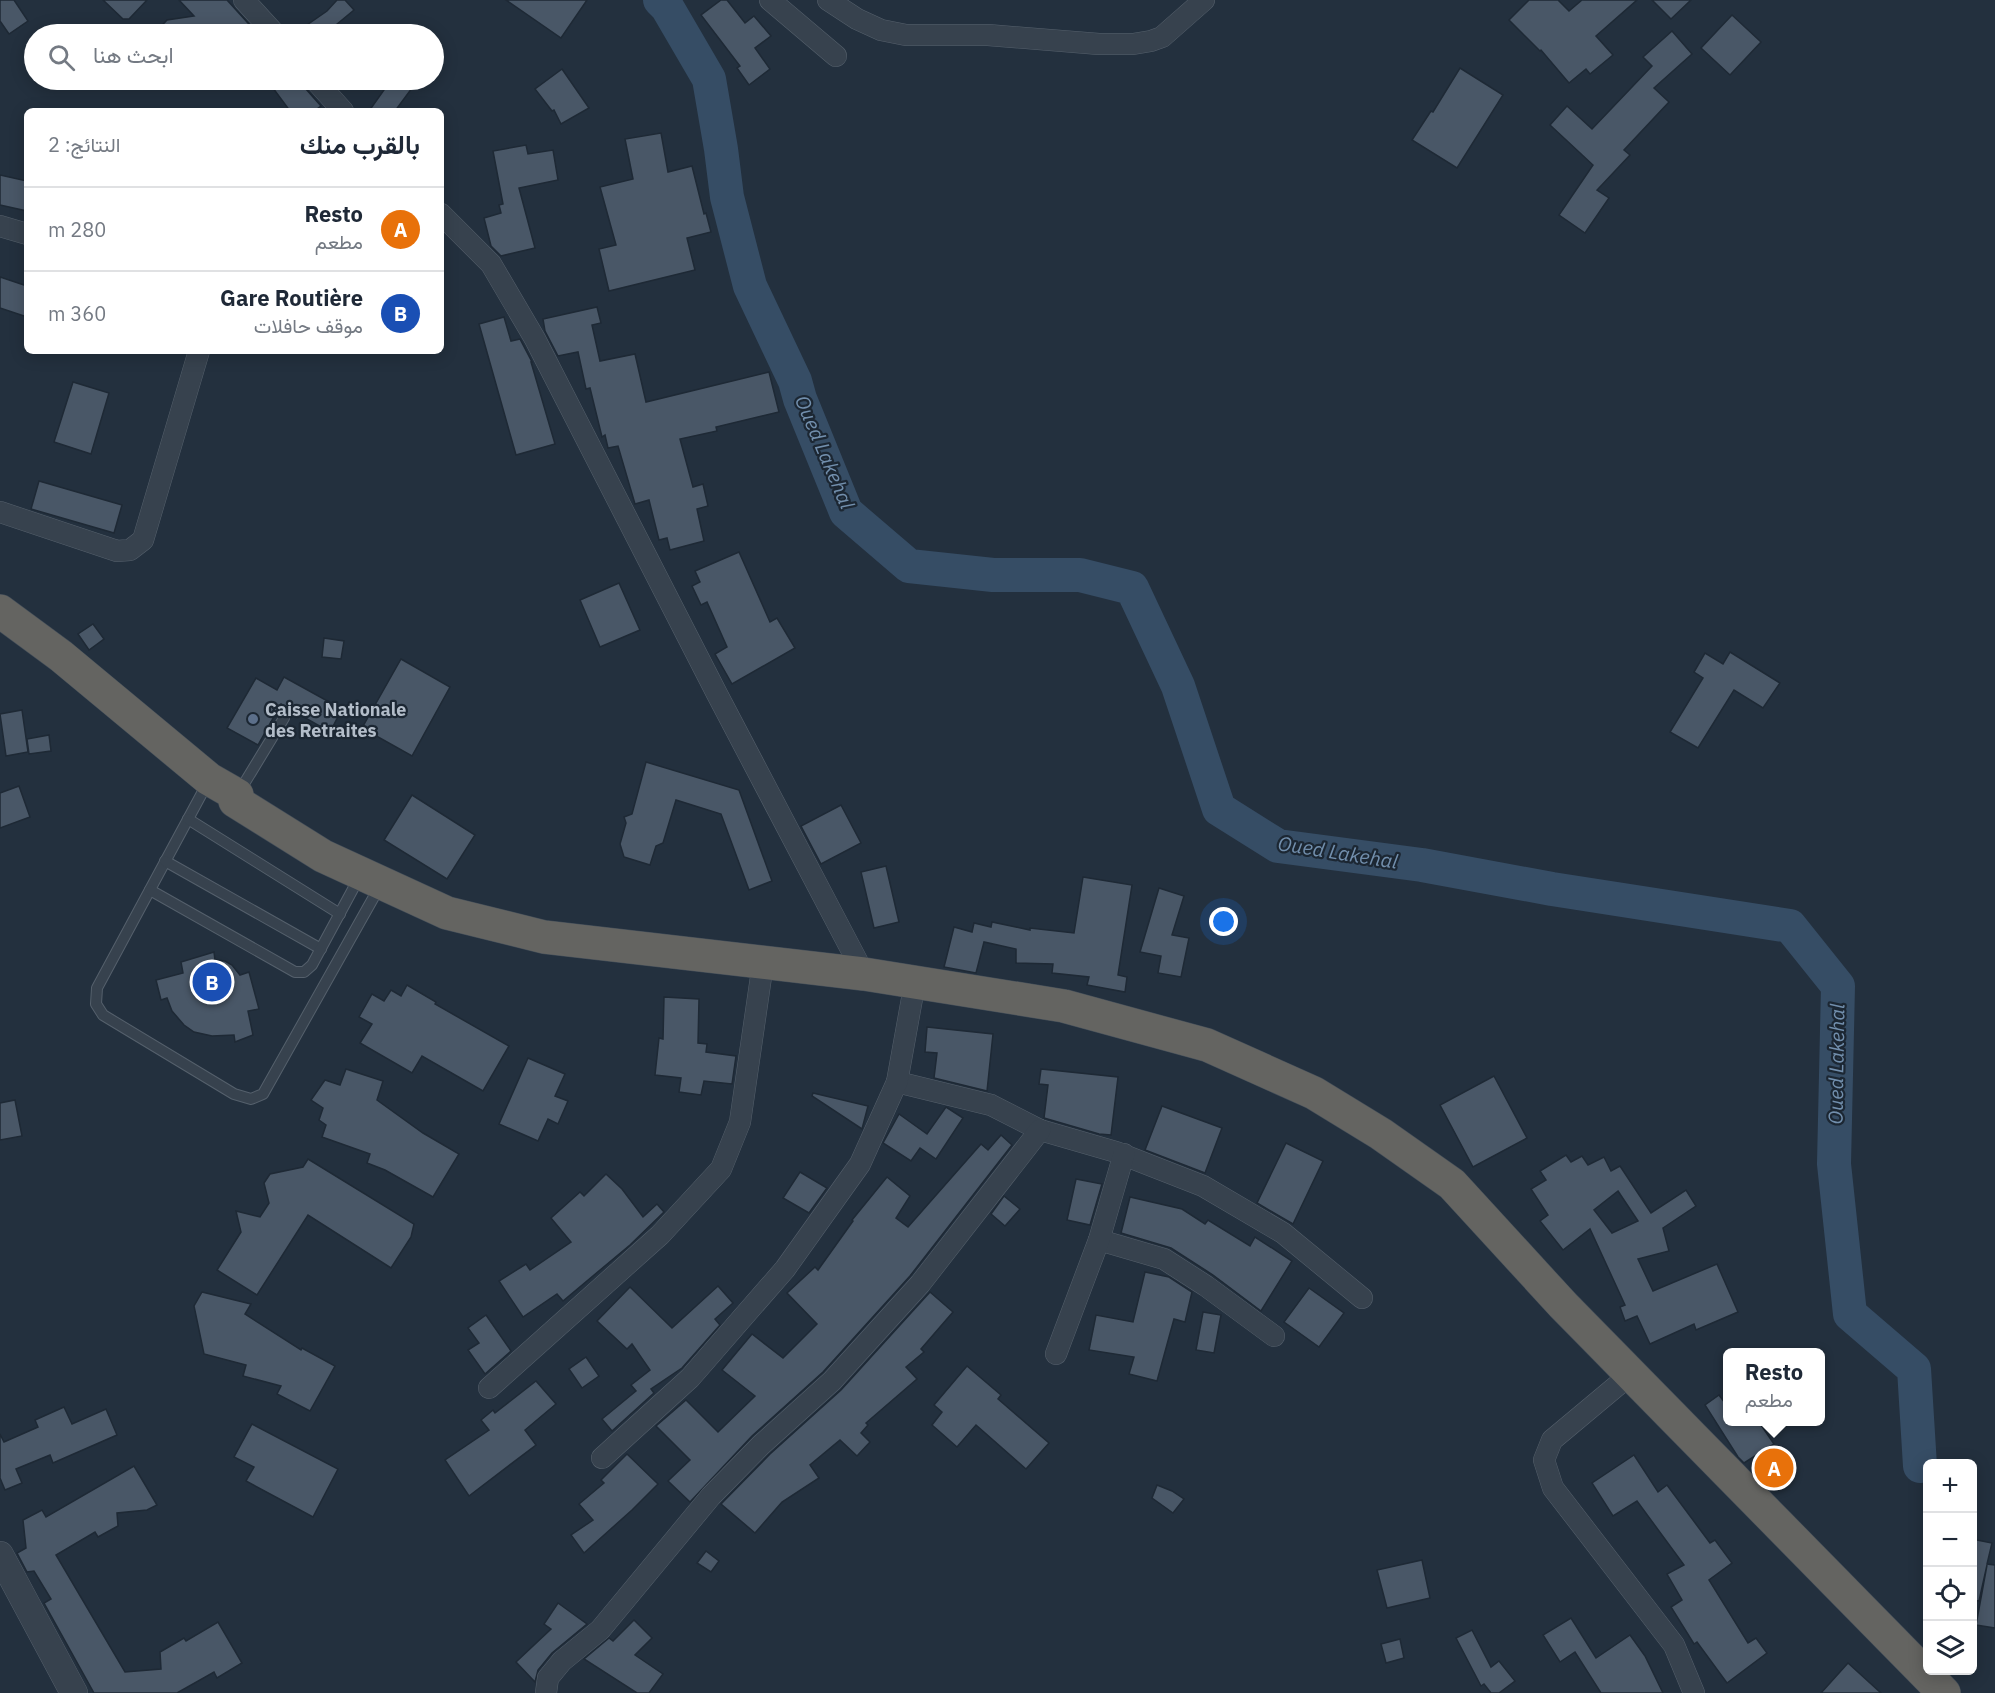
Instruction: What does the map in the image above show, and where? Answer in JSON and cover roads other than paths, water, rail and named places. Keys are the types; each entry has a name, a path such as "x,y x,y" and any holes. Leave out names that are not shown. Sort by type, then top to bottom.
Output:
{"highway":[{"path":"0,611 61,656 223,787 235,801 323,856 447,913 544,937 864,974 1064,1006 1207,1045 1314,1094 1381,1134 1452,1184 1563,1305 1944,1693"}],"street":[{"path":"244,0 266,24"},
{"path":"770,0 836,56"},
{"path":"828,0 857,19 880,30 906,35 988,35 1099,44 1133,44 1162,37 1204,0"},
{"path":"324,90 340,108"},
{"path":"444,217 491,264 535,339 864,974"},
{"path":"0,226 24,233"},
{"path":"0,512 117,551 130,550 143,540 198,354"},
{"path":"489,1388 660,1235 721,1169 740,1122 763,963"},
{"path":"602,1458 690,1378 785,1269 860,1164 897,1082 915,982"},
{"path":"897,1082 991,1106 1040,1130 1124,1155 1203,1186 1283,1233 1362,1298"},
{"path":"546,1693 548,1678 562,1661 600,1629 711,1496 761,1445 832,1381 920,1284 1040,1130"},
{"path":"1056,1354 1099,1240 1124,1155"},
{"path":"1099,1240 1164,1259 1206,1286 1274,1336"},
{"path":"1631,1374 1552,1440 1544,1460 1553,1488 1674,1645 1694,1693"},
{"path":"0,1555 74,1693"}],"lane":[{"path":"284,718 223,787 188,819 97,988 96,1004 103,1015 234,1094 251,1099 263,1094 371,878"},
{"path":"188,819 340,914"},
{"path":"165,861 321,949"},
{"path":"150,890 295,972 304,972 312,965 340,914 371,878"}],"waterway":[{"name":"Oued Lakehal","path":"660,0 667,7 709,79 727,197 750,286 795,381 800,399 846,512 909,566 993,575 1080,575 1132,588 1178,686 1219,809 1278,846 1422,865 1552,889 1790,926 1838,986 1834,1164 1850,1314 1914,1369 1920,1466"}],"place":[{"name":"Caisse Nationale des Retraites","path":"253,719"},
{"name":"Gare Routière","path":"212,982"},
{"name":"Resto","path":"1774,1468"}]}
